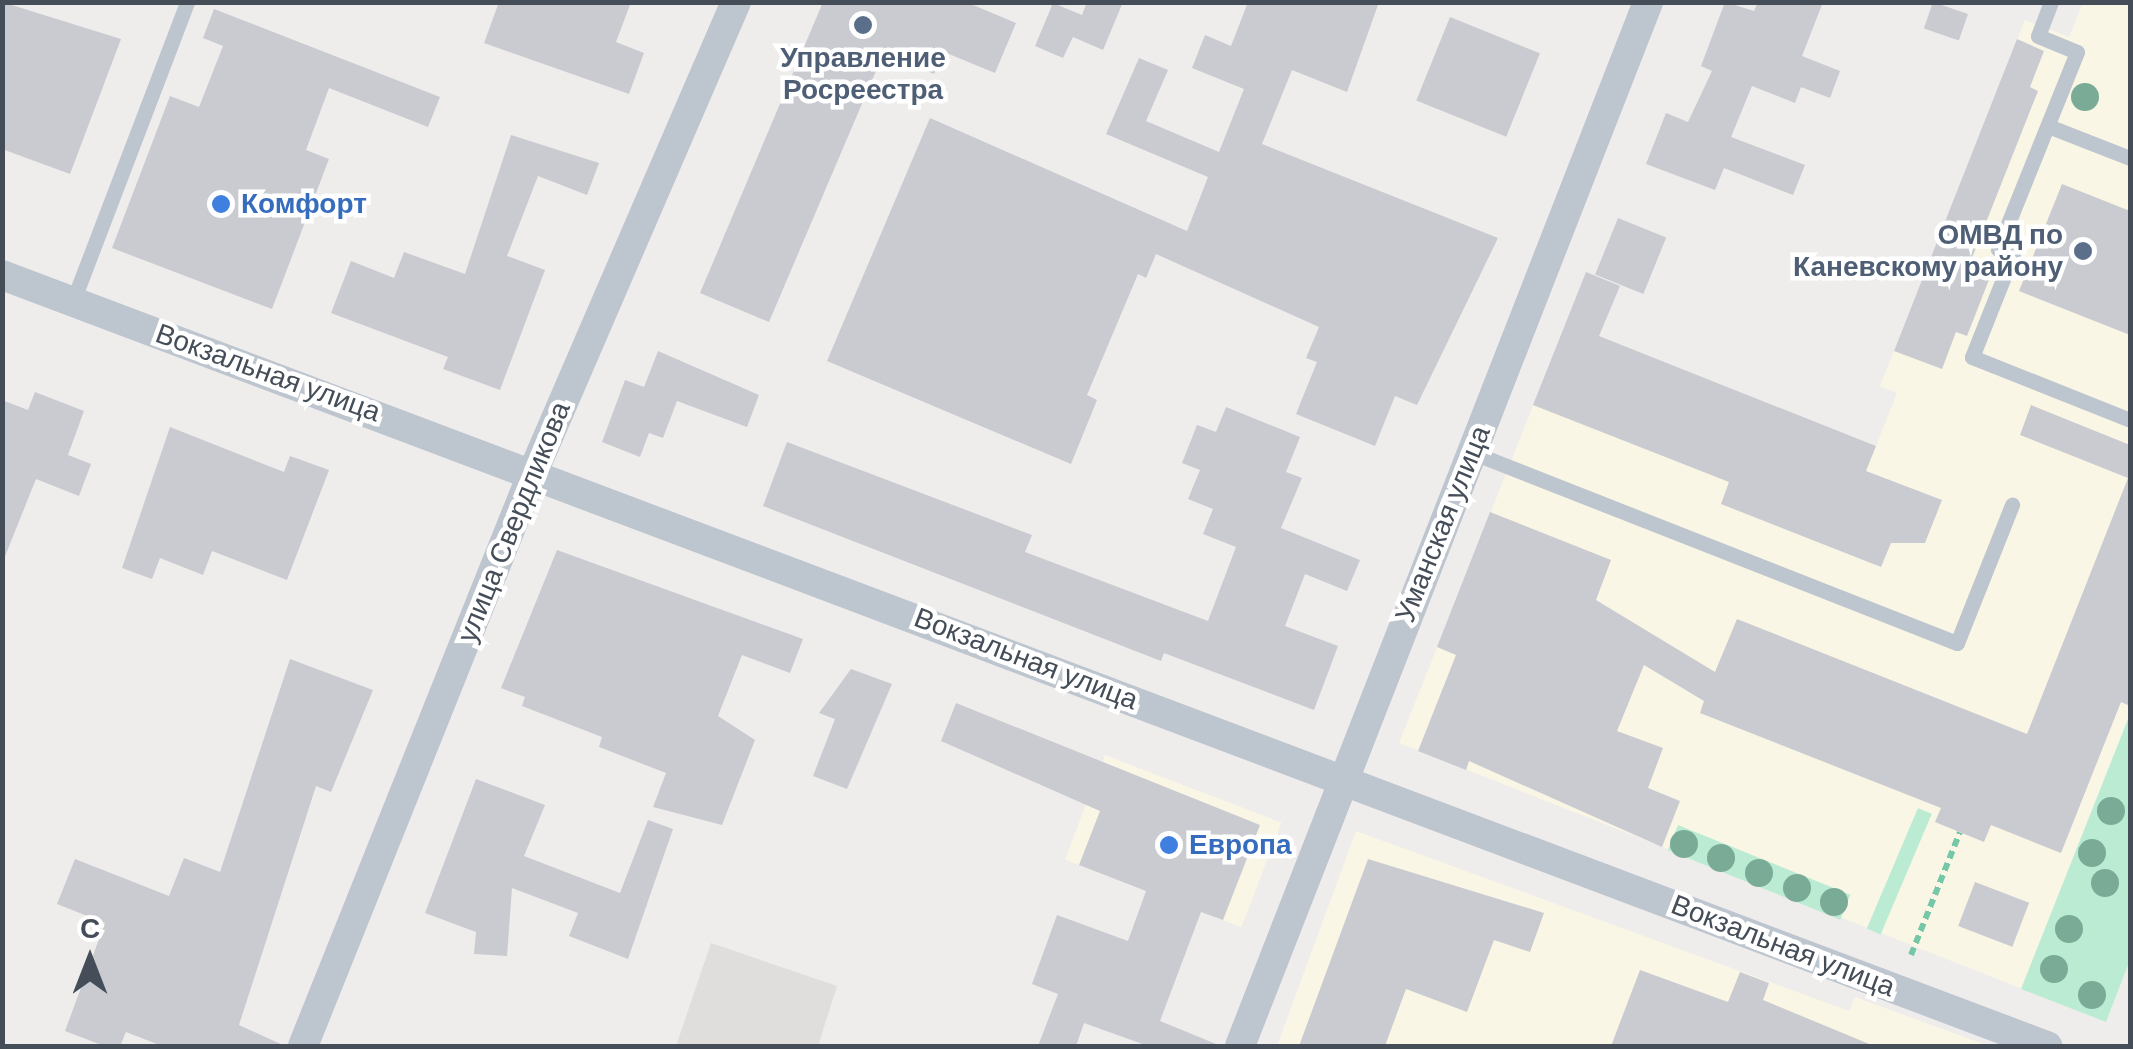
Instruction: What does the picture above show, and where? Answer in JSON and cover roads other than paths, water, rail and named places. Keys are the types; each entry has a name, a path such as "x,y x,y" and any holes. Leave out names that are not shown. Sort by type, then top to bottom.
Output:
{"street":[{"name":"улица Свердликова","path":"304,1046 533,472 736,2"},
{"name":"Уманская улица","path":"1240,1046 1648,2"},
{"name":"Вокзальная улица","path":"2,276 533,472 2047,1046"}],"lane":[{"path":"73,301 187,2"},
{"path":"2051,2 2038,36 2077,52 1998,248 2013,254 1972,357 2128,419"},
{"path":"2048,126 2130,158"},
{"path":"1471,452 1957,644 2012,505"}],"place":[{"name":"Управление Росреестра","path":"863,25"},
{"name":"Комфорт","path":"221,204"},
{"name":"ОМВД по Каневскому району","path":"2083,251"},
{"name":"Европа","path":"1169,845"}]}
